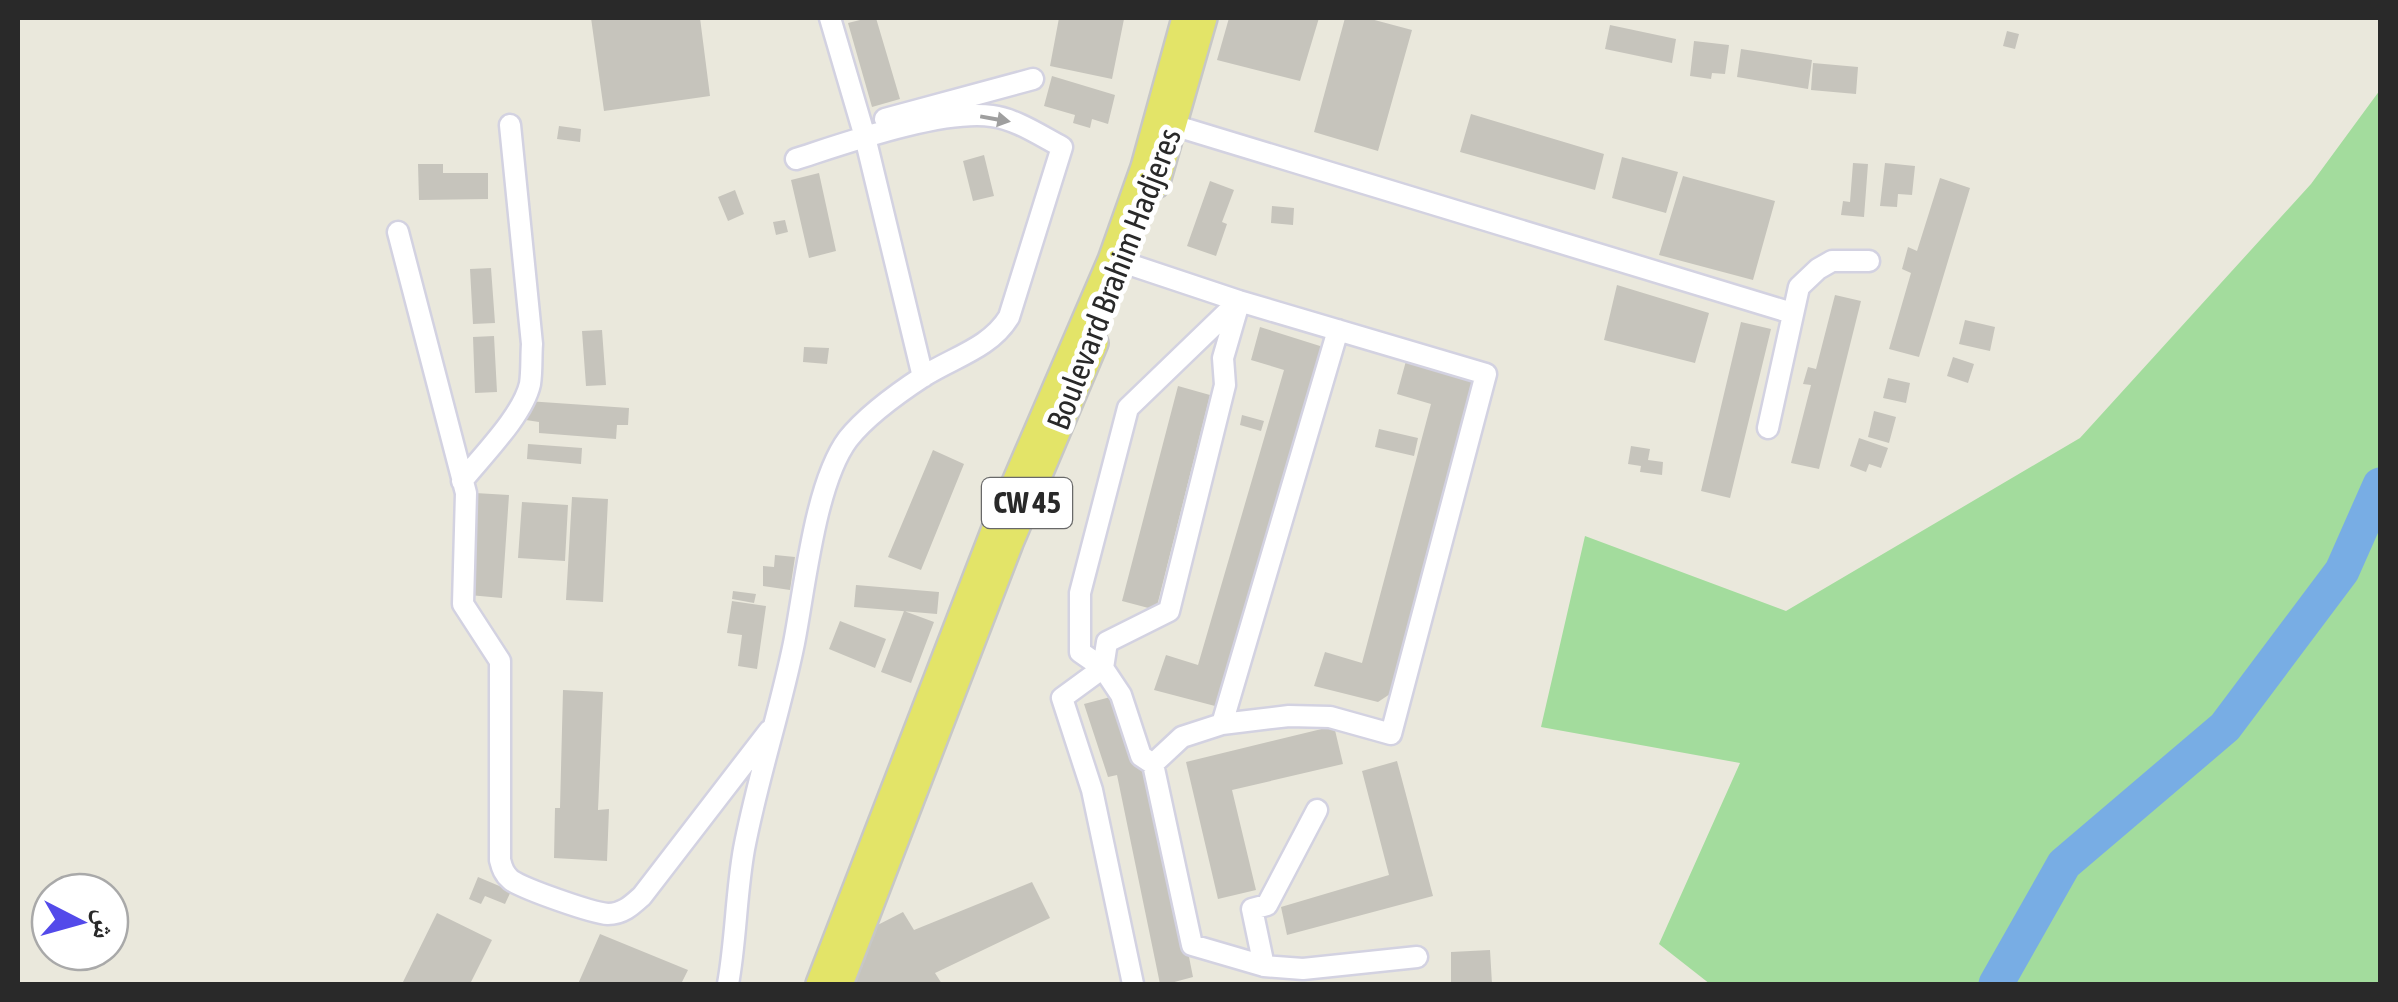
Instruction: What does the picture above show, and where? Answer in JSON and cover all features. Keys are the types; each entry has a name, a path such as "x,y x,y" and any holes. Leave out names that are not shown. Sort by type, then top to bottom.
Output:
{"main road":[{"path":"819,984 994,532 1111,260 1165,123 1185,18"},
{"name":"Boulevard Brahim Hadjeres","path":"840,984 1010,542 1128,264 1165,123 1204,18"}],"street":[{"path":"830,18 863,131 923,377"},
{"path":"796,160 863,131 1033,80"},
{"path":"728,984 744,849 830,476 846,442 864,421 923,377 990,341 1010,317 1062,147 992,116 952,117 863,131"},
{"path":"1165,123 1792,312"},
{"path":"462,481 515,413 531,380 532,344 510,125"},
{"path":"398,232 462,481 466,510 461,590 464,604 495,650 502,676 503,871 513,881 589,910 610,914 626,910 642,896 776,721"},
{"path":"1768,428 1799,287 1832,261 1869,261"},
{"path":"1128,264 1239,302 1486,374 1391,734 1330,717 1289,716 1222,724 1182,737 1153,764"},
{"path":"1239,302 1128,408 1080,593 1080,652 1103,668 1121,695 1141,756 1153,764 1192,945 1264,966 1303,969 1417,957"},
{"path":"1133,984 1092,790 1062,698 1103,668 1107,642 1169,611 1225,385 1223,358 1239,302"},
{"path":"1222,724 1338,330"},
{"path":"1264,966 1252,909 1267,905 1316,810"}],"green space":[{"path":"2380,90 2380,984 1710,984 1659,944 1740,763 1541,727 1585,536 1786,611 2080,438 2311,184"}],"building":[{"path":"591,18 700,18 710,96 604,111"},
{"path":"876,18 900,99 872,107 848,23"},
{"path":"1059,18 1124,19 1112,79 1050,66"},
{"path":"1229,18 1319,18 1300,81 1217,60"},
{"path":"1345,18 1367,18 1412,30 1378,151 1314,132"},
{"path":"1610,25 1676,39 1672,63 1605,49"},
{"path":"2007,31 2019,34 2015,49 2003,46"},
{"path":"1694,41 1729,45 1725,74 1712,73 1711,79 1690,76"},
{"path":"1741,49 1812,60 1808,89 1737,77"},
{"path":"1813,63 1858,67 1856,94 1811,90"},
{"path":"1052,76 1115,95 1108,124 1092,119 1090,128 1073,123 1075,115 1044,106"},
{"path":"1471,114 1604,154 1595,190 1460,152"},
{"path":"559,126 581,129 580,142 557,139"},
{"path":"984,155 994,196 973,201 963,161"},
{"path":"1622,157 1678,172 1666,213 1612,198"},
{"path":"1853,163 1868,164 1864,217 1841,215 1843,201 1850,202"},
{"path":"1885,163 1915,166 1912,195 1898,194 1897,207 1880,206"},
{"path":"418,164 443,164 443,173 488,173 488,199 419,200"},
{"path":"819,173 836,251 809,258 791,180"},
{"path":"1683,176 1775,201 1753,280 1659,255"},
{"path":"1940,178 1970,188 1919,357 1889,349 1911,273 1902,269 1908,247 1917,251"},
{"path":"1210,181 1234,190 1222,222 1227,224 1216,256 1187,246"},
{"path":"735,190 744,214 728,221 718,197"},
{"path":"1272,206 1294,208 1293,225 1271,223"},
{"path":"785,220 788,232 776,235 773,222"},
{"path":"491,268 495,323 473,324 470,269"},
{"path":"1617,285 1709,313 1695,363 1604,340"},
{"path":"1835,295 1861,301 1819,469 1791,463 1811,385 1803,384 1808,367 1816,369"},
{"path":"1965,320 1995,327 1990,351 1959,344"},
{"path":"1741,322 1771,329 1730,498 1701,491"},
{"path":"1260,327 1320,346 1323,353 1222,700 1215,706 1154,690 1166,655 1198,665 1284,370 1251,360"},
{"path":"602,330 606,385 586,386 582,331"},
{"path":"494,336 497,392 475,393 473,337"},
{"path":"804,347 829,348 827,364 803,362"},
{"path":"1953,357 1974,364 1968,383 1947,376"},
{"path":"1406,361 1472,382 1390,694 1378,702 1314,686 1325,652 1362,663 1431,404 1397,394"},
{"path":"1888,378 1910,383 1906,403 1883,398"},
{"path":"1178,386 1210,395 1156,610 1122,601"},
{"path":"527,401 629,408 628,425 617,425 616,439 539,433 539,422 526,420"},
{"path":"1874,411 1896,417 1889,443 1868,437"},
{"path":"1242,415 1264,421 1261,431 1240,425"},
{"path":"1379,429 1418,438 1414,456 1375,447"},
{"path":"1859,438 1888,448 1881,468 1869,464 1866,472 1850,466"},
{"path":"528,444 582,448 581,464 527,459"},
{"path":"1631,446 1650,449 1648,460 1663,462 1662,475 1640,472 1641,466 1628,464"},
{"path":"933,450 964,464 921,570 888,557"},
{"path":"475,493 509,495 502,598 469,595"},
{"path":"572,497 608,499 603,602 566,600"},
{"path":"522,502 568,505 565,561 518,558"},
{"path":"775,555 795,557 790,590 763,586 763,566 774,567"},
{"path":"856,585 939,592 937,614 854,607"},
{"path":"733,591 756,594 754,603 732,599"},
{"path":"732,601 766,606 757,669 738,666 742,635 727,633"},
{"path":"904,611 934,622 911,683 881,672"},
{"path":"840,621 886,639 875,668 829,649"},
{"path":"563,690 603,692 598,810 609,809 607,861 554,858 555,808 560,808"},
{"path":"1118,695 1151,766 1193,977 1167,984 1160,984 1117,775 1108,777 1084,704"},
{"path":"1334,726 1343,764 1232,790 1256,890 1218,899 1186,762"},
{"path":"1397,761 1433,896 1287,935 1281,907 1389,875 1362,771"},
{"path":"478,877 511,891 505,904 485,896 481,904 469,899"},
{"path":"1032,882 1050,918 935,973 942,984 842,984 862,933 903,912 914,930"},
{"path":"437,913 492,940 470,984 402,984"},
{"path":"600,934 688,970 681,984 578,984"},
{"path":"1490,950 1492,984 1451,984 1451,952"}],"waterway":[{"path":"1996,984 2064,864 2225,727 2342,571 2380,485"}]}
